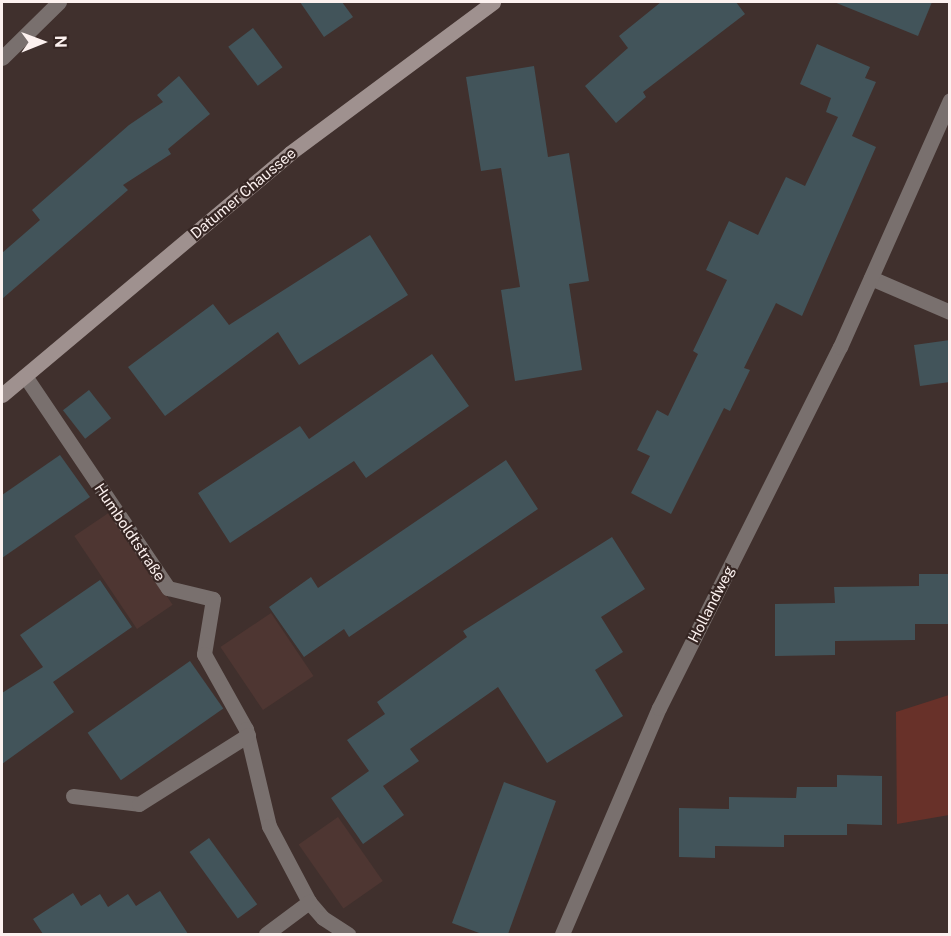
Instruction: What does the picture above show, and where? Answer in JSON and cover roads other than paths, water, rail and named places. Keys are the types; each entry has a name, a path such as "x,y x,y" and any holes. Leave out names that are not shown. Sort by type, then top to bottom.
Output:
{"street":[{"path":"2,58 59,2"},
{"name":"Datumer Chaussee","path":"2,395 290,153 493,2"},
{"name":"Hollandweg","path":"562,934 659,708 871,278 950,100"},
{"path":"871,278 950,312"},
{"name":"Humboldtstraße","path":"25,376 168,588 213,599 204,654 248,735 269,826 309,902 323,918 348,934"},
{"path":"73,796 139,804 248,735"},
{"path":"266,934 309,902"}]}
